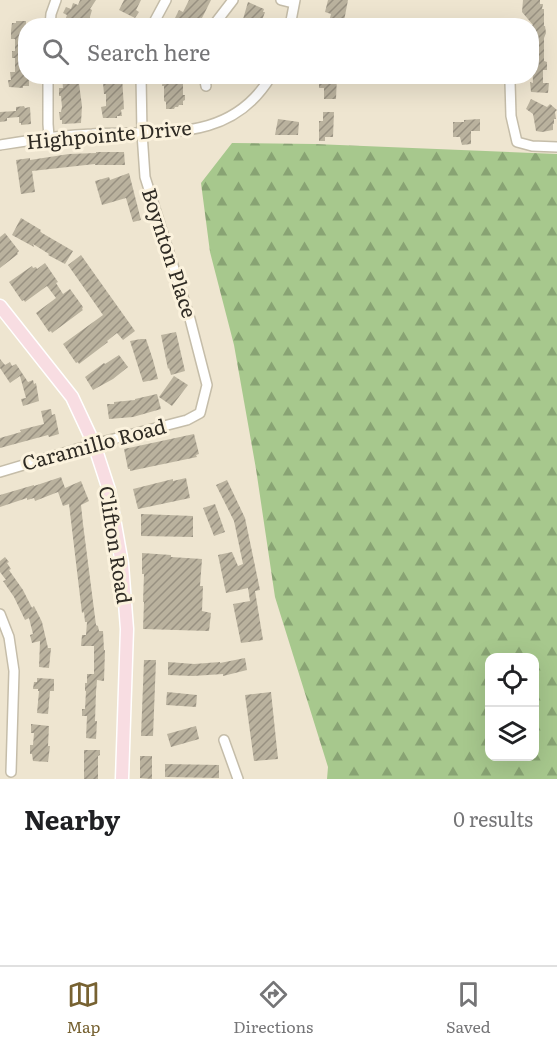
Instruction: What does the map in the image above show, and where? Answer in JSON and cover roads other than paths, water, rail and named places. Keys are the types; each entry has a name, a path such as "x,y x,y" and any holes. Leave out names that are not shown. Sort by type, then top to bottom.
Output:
{"main road":[{"name":"Clifton Road","path":"0,306 72,397 110,490 122,564 127,629 122,779"}],"street":[{"path":"51,18 56,0"},
{"path":"157,18 166,0"},
{"path":"219,18 232,0"},
{"path":"281,0 294,2 291,18"},
{"path":"48,84 49,137"},
{"name":"Boynton Place","path":"141,84 145,177 190,319 207,385 200,413 187,420"},
{"name":"Highpointe Drive","path":"0,145 49,137 187,130 211,125 244,108 266,84"},
{"path":"510,84 511,116 517,142 532,146 557,147"},
{"name":"Caramillo Road","path":"0,472 93,444 187,420"},
{"path":"0,614 9,637 14,671 11,772"},
{"path":"224,740 238,779"}]}
